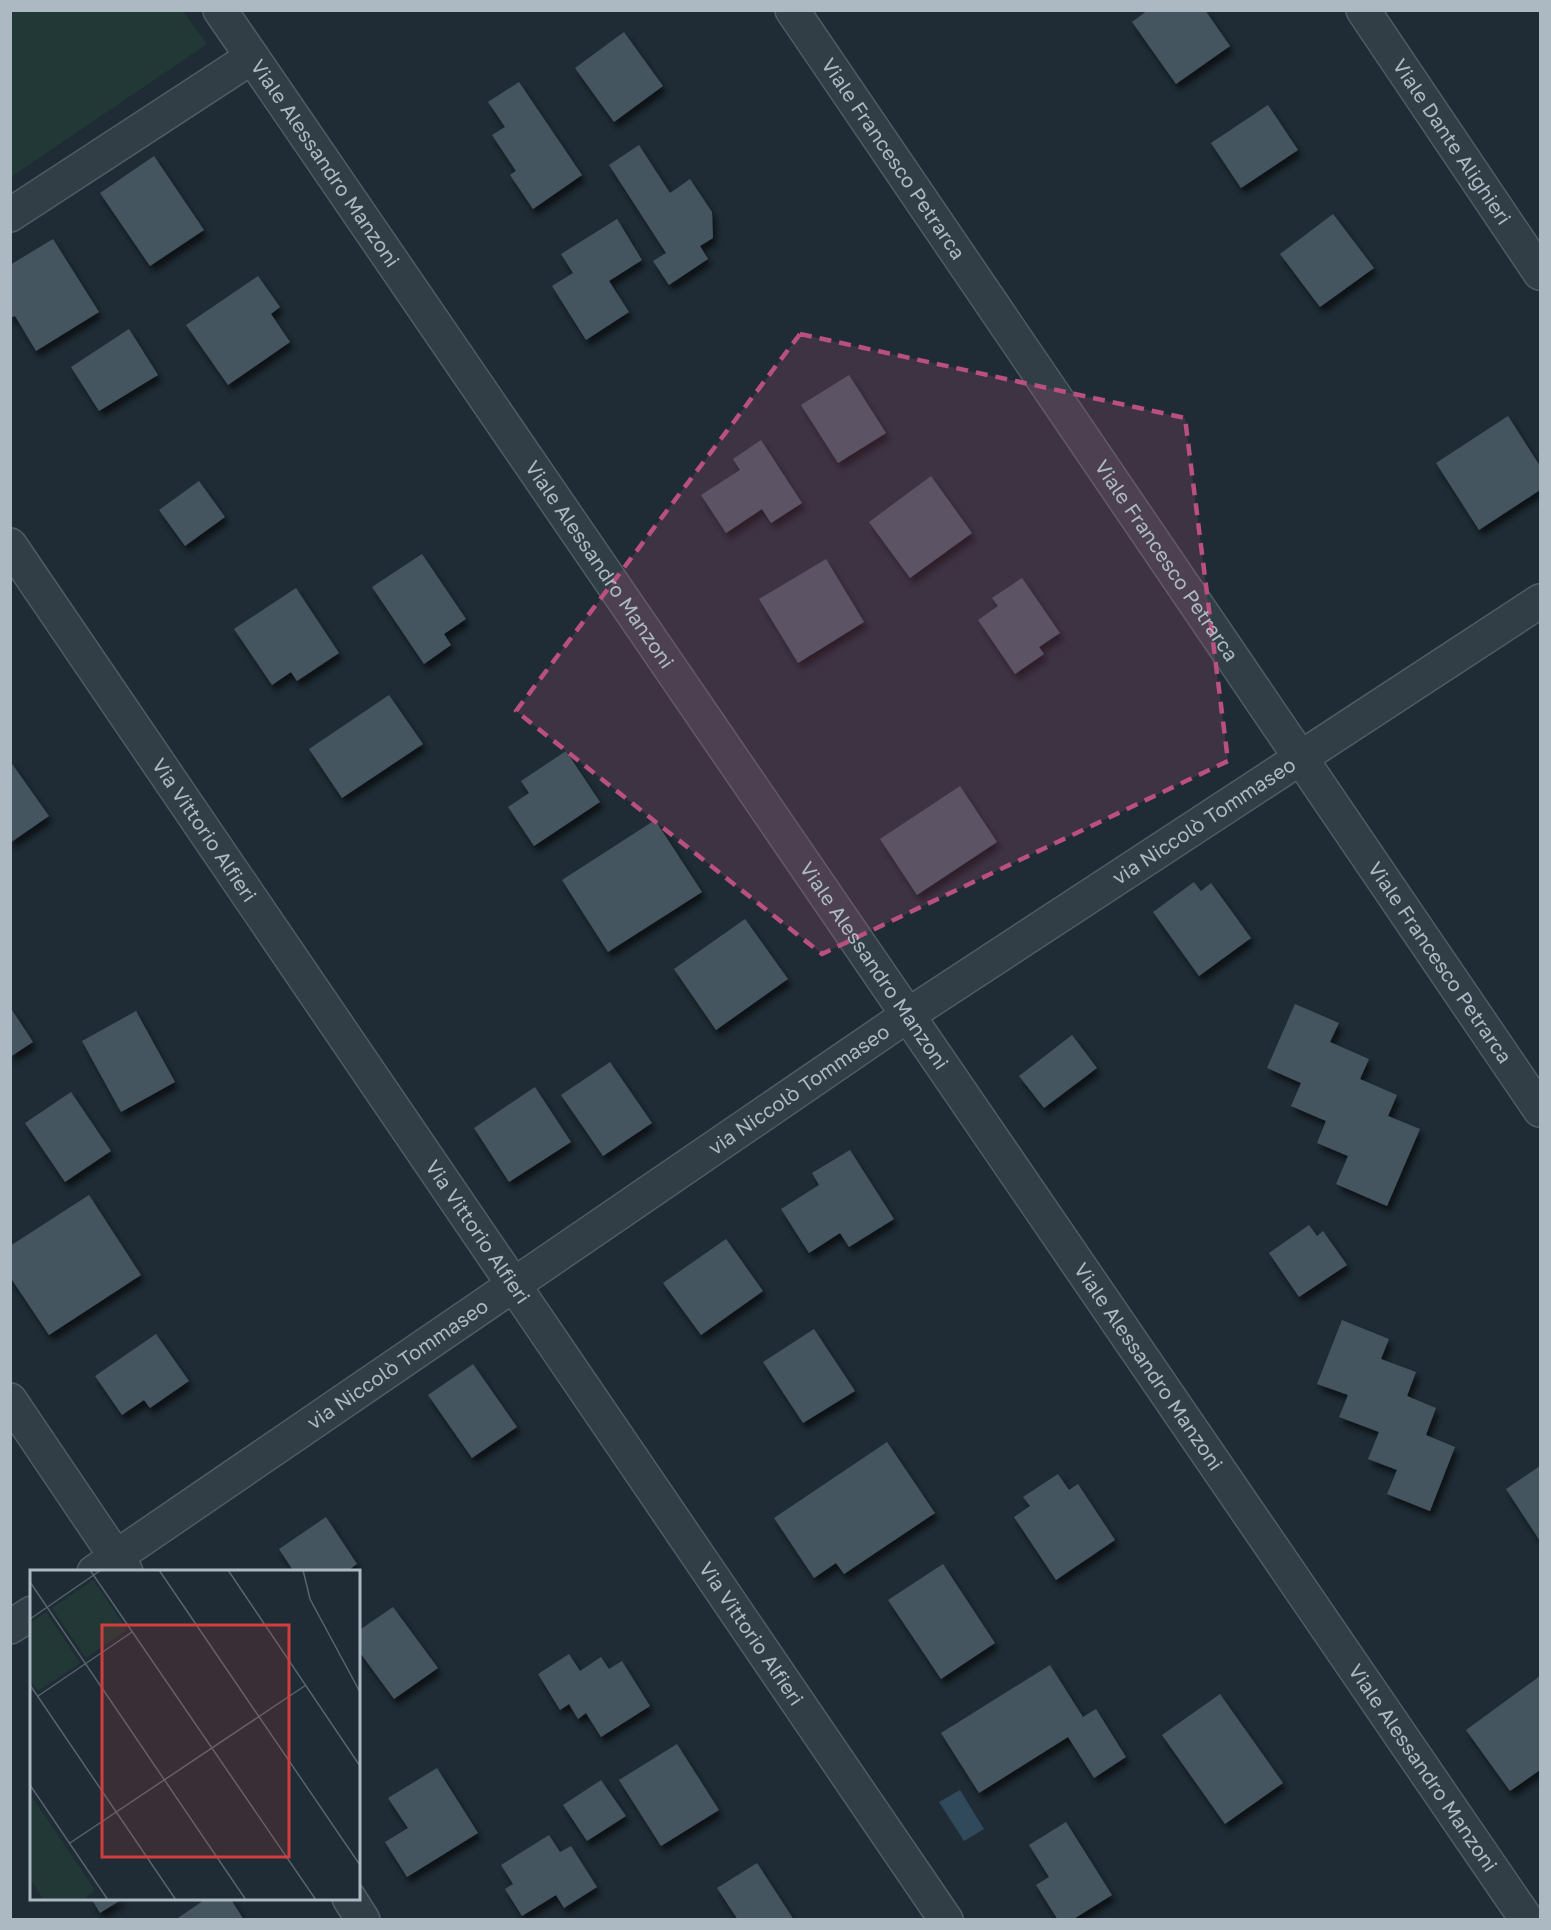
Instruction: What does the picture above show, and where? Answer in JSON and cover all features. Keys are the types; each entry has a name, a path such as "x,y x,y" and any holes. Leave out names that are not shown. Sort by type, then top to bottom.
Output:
{"street":[{"name":"Viale Alessandro Manzoni","path":"220,10 1527,1920"},
{"name":"Viale Francesco Petrarca","path":"792,10 1540,1110"},
{"name":"Viale Dante Alighieri","path":"1363,10 1540,273"},
{"path":"10,215 252,57"},
{"name":"Via Vittorio Alfieri","path":"10,545 946,1920"},
{"name":"via Niccolò Tommaseo","path":"112,1567 514,1285 908,1015 1540,601"},
{"path":"10,1400 112,1567"},
{"path":"10,1628 30,1614"},
{"path":"350,1900 363,1920"}],"highlighted area":[{"path":"800,334 1185,418 1228,761 822,954 516,711"}],"green space":[{"path":"11,10 183,11 207,44 11,177"}],"water":[{"path":"960,1790 984,1829 964,1841 939,1802"}],"building":[{"path":"1148,10 1205,10 1230,46 1176,84 1132,22"},
{"path":"624,32 663,86 614,122 575,68"},
{"path":"519,82 582,175 533,209 510,175 516,171 492,135 505,127 488,102"},
{"path":"1268,105 1298,150 1241,188 1211,143"},
{"path":"639,145 670,193 690,179 712,212 713,238 700,246 708,259 669,285 653,261 666,253 609,165"},
{"path":"154,156 204,230 150,266 100,193"},
{"path":"1333,214 1374,268 1320,307 1280,254"},
{"path":"617,219 642,260 609,281 629,312 586,340 552,286 573,273 561,254"},
{"path":"53,239 99,312 36,351 15,316 10,318 10,265"},
{"path":"258,276 280,307 271,314 290,342 228,385 186,325"},
{"path":"129,329 158,375 99,411 71,367"},
{"path":"849,375 886,433 838,463 801,405"},
{"path":"1508,416 1540,466 1540,490 1479,530 1436,463"},
{"path":"761,440 802,503 771,523 762,509 726,533 701,495 740,470 733,459"},
{"path":"931,476 972,533 910,578 869,522"},
{"path":"199,481 225,517 185,546 159,510"},
{"path":"422,554 466,619 444,634 451,645 424,664 372,587"},
{"path":"826,559 864,622 798,663 759,599"},
{"path":"1022,578 1060,633 1039,647 1044,654 1015,674 978,620 998,606 992,598"},
{"path":"296,588 339,653 297,681 291,672 272,685 234,629"},
{"path":"389,695 423,744 342,798 309,749"},
{"path":"566,751 600,802 534,846 508,807 529,793 521,781"},
{"path":"10,761 49,816 10,843"},
{"path":"960,786 997,842 917,895 880,839"},
{"path":"655,820 702,892 608,952 562,880"},
{"path":"1194,882 1201,891 1211,883 1251,938 1199,976 1153,912"},
{"path":"745,919 788,979 716,1030 674,969"},
{"path":"1295,1004 1339,1023 1330,1042 1369,1059 1360,1079 1397,1095 1388,1116 1420,1129 1387,1206 1336,1184 1348,1156 1317,1143 1326,1121 1291,1106 1301,1083 1267,1068"},
{"path":"10,1007 33,1042 10,1057"},
{"path":"136,1011 175,1082 121,1112 82,1041"},
{"path":"1072,1035 1097,1068 1044,1108 1019,1076"},
{"path":"610,1062 652,1123 603,1156 561,1095"},
{"path":"535,1087 571,1142 509,1182 474,1128"},
{"path":"71,1092 111,1151 65,1182 25,1123"},
{"path":"850,1150 894,1219 849,1247 840,1233 809,1253 781,1209 819,1185 812,1173"},
{"path":"89,1195 141,1275 49,1335 10,1277 10,1246"},
{"path":"1309,1225 1317,1236 1323,1231 1347,1265 1299,1297 1269,1253"},
{"path":"726,1239 763,1291 701,1335 663,1283"},
{"path":"1342,1320 1389,1339 1381,1359 1416,1372 1407,1396 1436,1408 1426,1435 1455,1447 1430,1511 1387,1494 1397,1470 1368,1459 1379,1432 1339,1417 1348,1395 1317,1384"},
{"path":"814,1329 855,1391 803,1423 763,1362"},
{"path":"156,1334 189,1381 150,1408 144,1400 122,1415 95,1376"},
{"path":"473,1364 517,1427 472,1458 428,1395"},
{"path":"887,1442 935,1513 844,1574 836,1563 814,1578 774,1518"},
{"path":"1540,1466 1540,1541 1506,1489"},
{"path":"1058,1474 1069,1490 1078,1484 1115,1540 1056,1580 1014,1517 1030,1506 1023,1497"},
{"path":"326,1517 357,1564 349,1570 293,1570 279,1549"},
{"path":"943,1564 995,1643 941,1679 888,1600"},
{"path":"393,1607 438,1668 394,1699 360,1653 360,1630"},
{"path":"569,1654 580,1671 601,1657 609,1669 622,1661 650,1706 601,1737 586,1713 578,1719 569,1704 560,1710 538,1674"},
{"path":"1050,1665 1083,1717 1096,1709 1126,1757 1094,1778 1068,1737 979,1793 941,1733"},
{"path":"1540,1676 1540,1770 1510,1791 1466,1730"},
{"path":"1220,1694 1283,1783 1225,1824 1162,1735"},
{"path":"677,1744 719,1810 661,1846 619,1780"},
{"path":"437,1768 478,1833 407,1877 385,1842 408,1828 388,1798"},
{"path":"601,1780 626,1816 587,1841 563,1805"},
{"path":"1066,1822 1112,1895 1072,1920 1058,1920 1036,1885 1049,1877 1029,1845"},
{"path":"549,1835 560,1852 571,1846 597,1887 564,1908 556,1895 522,1916 505,1889 513,1884 501,1865"},
{"path":"757,1863 794,1920 738,1920 717,1888"},
{"path":"92,1900 121,1900 100,1913"},
{"path":"204,1900 231,1900 244,1920 175,1920"}]}
